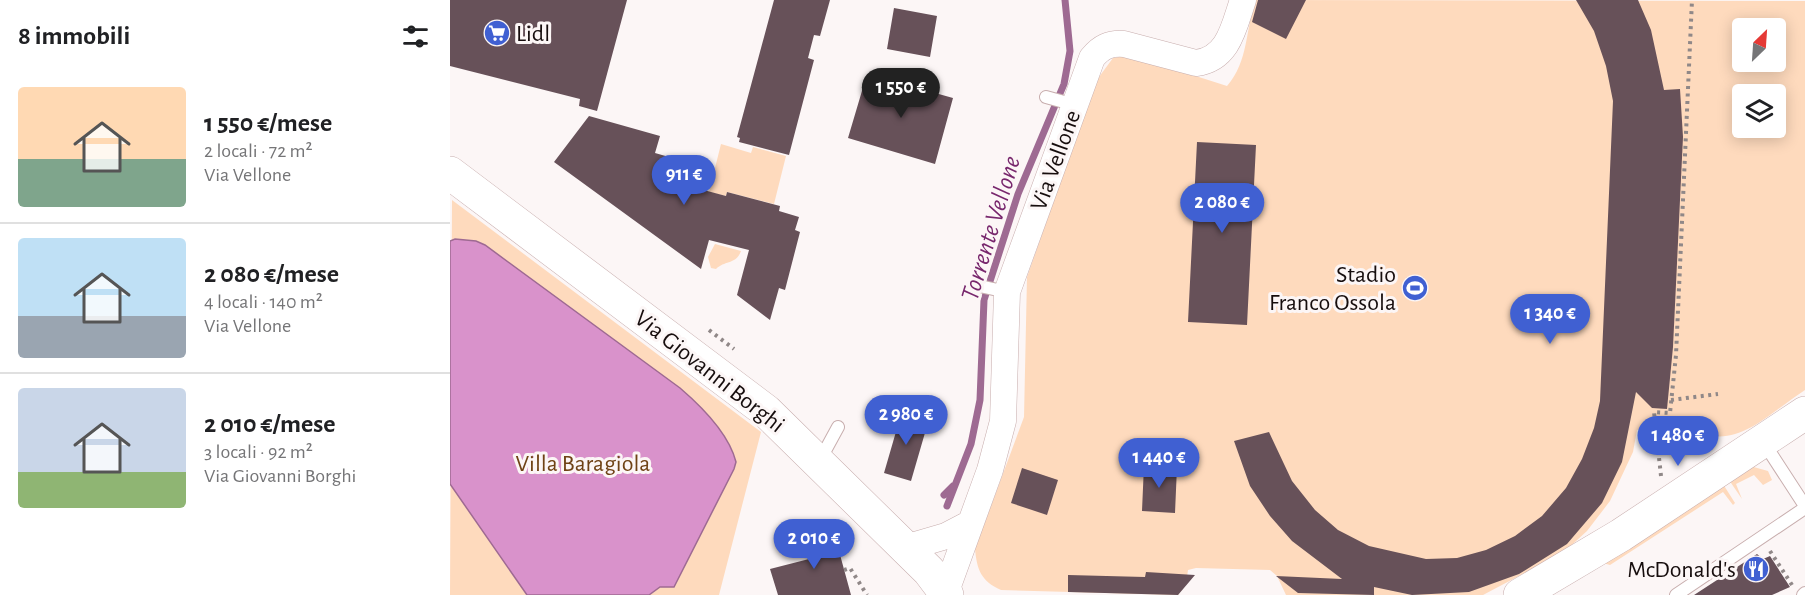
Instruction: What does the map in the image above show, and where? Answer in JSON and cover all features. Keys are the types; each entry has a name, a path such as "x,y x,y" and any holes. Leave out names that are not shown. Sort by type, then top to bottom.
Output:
{"main road":[{"name":"Via Giovanni Borghi","path":"450,173 739,388 906,548 929,571 946,594"},
{"path":"1520,595 1621,535 1805,413"}],"street":[{"name":"Via Vellone","path":"946,594 990,470 1003,421 1007,292 1092,58 1099,50 1112,43 1124,44 1196,63 1205,62 1225,49 1243,0"},
{"path":"906,548 946,536 969,524"}],"lane":[{"path":"1046,97 1076,105"},
{"path":"975,285 1007,292"},
{"path":"819,463 838,427"},
{"path":"1676,595 1805,507 1763,442"}],"path":[{"path":"1661,476 1654,412 1670,413 1676,355 1692,0"},
{"path":"1671,400 1718,394"},
{"path":"1766,545 1792,585"},
{"path":"844,570 850,568 867,595"}],"green space":[{"name":"Stadio Franco Ossola","path":"1256,0 1805,1 1805,390 1759,423 1729,436 1713,436 1697,431 1679,419 1637,430 1633,452 1610,501 1587,531 1564,552 1483,595 1286,595 1277,576 1270,570 1196,568 1188,570 1186,584 1178,595 1001,590 994,587 981,574 975,549 1024,417 1027,277 1096,81 1113,58 1130,55 1227,86 1243,55"},
{"path":"721,144 751,153 753,147 786,156 774,204 727,192 726,196 709,192"},
{"name":"Villa Baragiola","path":"452,200 761,432 719,595 450,595"},
{"path":"715,244 741,251 733,260 716,269 711,268 708,257"},
{"path":"1750,466 1768,471 1772,480 1763,485 1754,475 1736,484 1742,499 1729,480"},
{"path":"1723,484 1735,503 1733,505 1723,492 1610,565 1603,563"}],"shaded area":[{"name":"Villa Baragiola","path":"455,239 476,241 485,245 680,388 697,403 721,431 736,462 734,469 674,587 660,587 649,595 527,595 450,484 450,241"}],"building":[{"path":"450,0 627,0 597,111 579,106 580,99 450,66"},
{"path":"774,0 830,0 820,36 814,35 808,58 814,60 789,155 739,142 740,138 737,137"},
{"path":"1258,0 1306,0 1286,39 1252,22"},
{"path":"1576,0 1638,0 1651,30 1664,90 1680,89 1683,137 1673,347 1667,409 1652,408 1636,392 1622,462 1602,503 1567,544 1519,574 1469,592 1412,595 1374,587 1374,595 1298,593 1276,576 1342,579 1292,541 1270,516 1250,486 1234,441 1269,432 1292,481 1315,510 1338,530 1369,546 1426,559 1457,558 1486,550 1515,536 1542,516 1566,488 1582,459 1594,428 1600,401 1613,101 1606,66 1594,31"},
{"path":"894,8 937,16 930,57 887,49"},
{"path":"867,74 953,98 935,164 848,138"},
{"path":"589,116 660,136 655,153 690,163 685,185 726,196 727,192 780,206 779,211 799,217 795,230 800,232 785,290 779,288 770,320 737,295 749,250 709,240 701,269 554,162"},
{"path":"1197,142 1256,145 1247,325 1188,322"},
{"path":"902,411 929,419 911,481 884,473"},
{"path":"1144,465 1177,467 1175,513 1142,511"},
{"path":"1022,468 1058,480 1047,515 1011,503"},
{"path":"833,529 851,595 778,595 770,569 809,559 803,536"},
{"name":"McDonald's","path":"1757,554 1763,559 1770,556 1790,587 1772,595 1694,595"},
{"path":"1146,572 1195,575 1178,595 1068,592 1068,575 1145,577"}],"waterway":[{"name":"Torrente Vellone","path":"947,506 971,444 980,400 984,300 1018,194 1064,84 1070,51 1065,0"},
{"path":"944,495 953,486"}],"place":[{"name":"Lidl","path":"497,33"},
{"name":"Stadio Franco Ossola","path":"1415,288"},
{"name":"McDonald's","path":"1756,569"}]}
